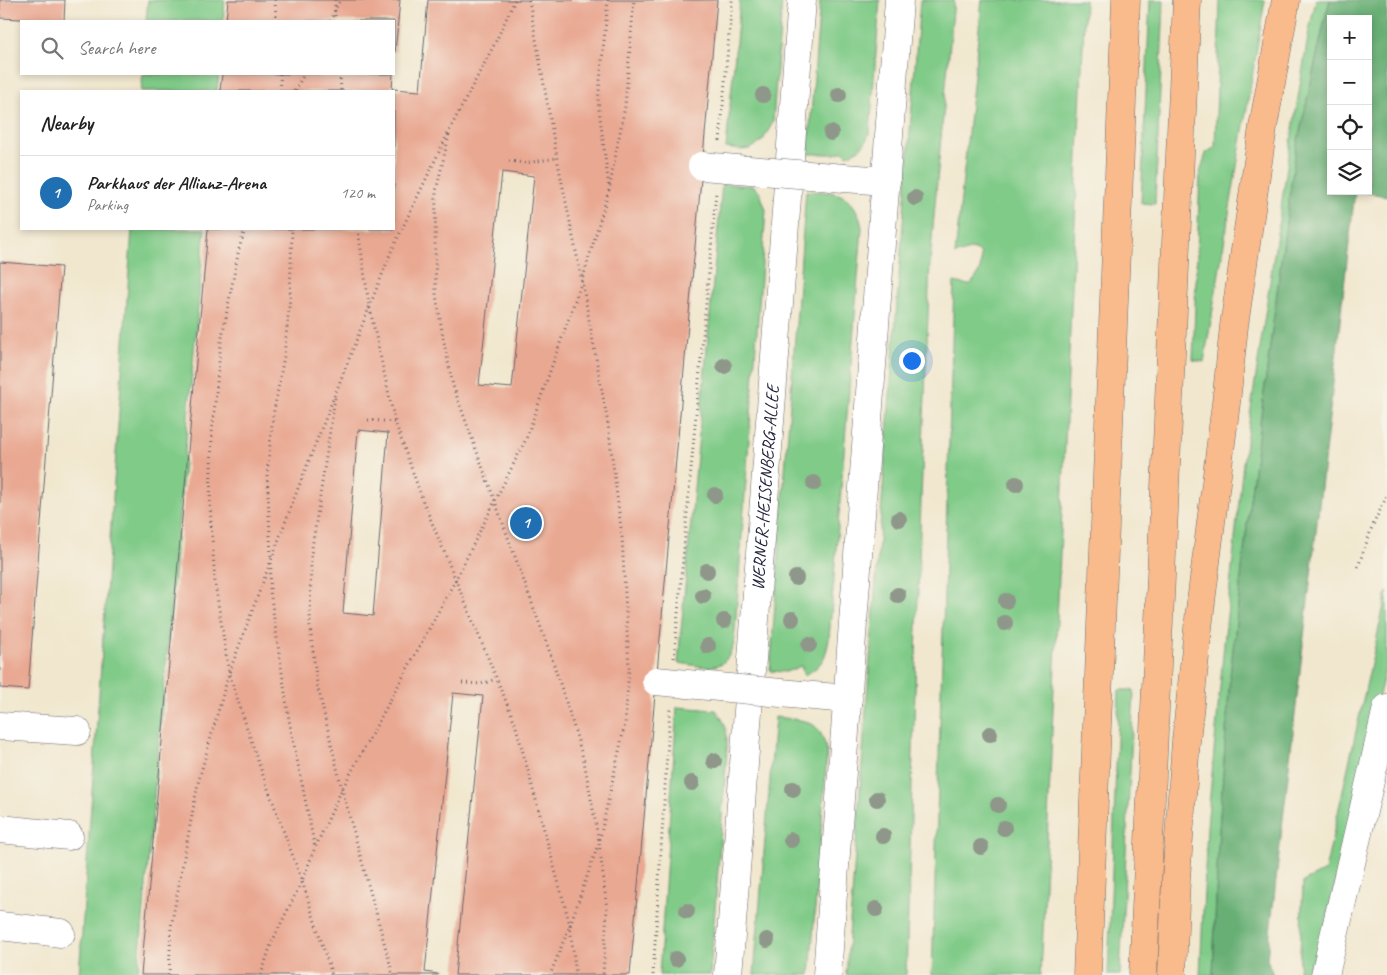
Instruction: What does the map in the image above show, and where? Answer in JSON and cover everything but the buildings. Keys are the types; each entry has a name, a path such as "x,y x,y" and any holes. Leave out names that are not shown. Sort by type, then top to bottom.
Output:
{"highway":[{"path":"1087,975 1126,0"},
{"path":"1143,975 1187,0"},
{"path":"1172,975 1176,879 1186,741 1200,610 1234,326 1263,127 1286,0"}],"street":[{"name":"WERNER-HEISENBERG-ALLEE","path":"728,975 802,0"},
{"path":"827,975 899,0"},
{"path":"713,166 886,181"},
{"path":"665,672 802,695 848,698"},
{"path":"1325,975 1387,708"},
{"path":"0,726 77,731"},
{"path":"0,829 69,836"},
{"path":"0,926 61,933"}],"path":[{"path":"275,0 276,20"},
{"path":"334,0 335,20"},
{"path":"330,20 340,0"},
{"path":"169,975 171,927 198,783 229,673 336,390 391,252 515,0"},
{"path":"529,0 608,424 622,536 629,669 625,724 599,842 550,975"},
{"path":"608,0 598,102 610,190"},
{"path":"261,975 271,944 302,881 342,789 455,581 526,439 582,281 610,190 625,106 634,0"},
{"path":"665,672 713,166 732,0"},
{"path":"280,75 281,90"},
{"path":"296,90 303,75"},
{"path":"340,75 342,90"},
{"path":"450,130 436,191 436,295 443,338 453,386 549,650 584,761 599,842 606,909 603,975"},
{"path":"509,161 526,163 557,158"},
{"path":"246,230 239,249 221,342 212,434 210,505 215,583 229,673 257,759 302,881 332,975"},
{"path":"292,230 290,297 284,356 273,416 267,474 271,560 270,591 289,720 315,848"},
{"path":"358,230 369,305 395,422 423,501 515,723 570,925 576,975"},
{"path":"336,390 311,555 310,627 317,684 342,789 393,975"},
{"path":"368,420 395,422"},
{"path":"1358,567 1372,527 1387,496"},
{"path":"462,683 480,684 496,679"},
{"path":"653,975 670,705"}],"green space":[{"path":"148,0 225,0 223,20 146,20"},
{"path":"740,0 782,0 773,122 763,140 750,149 741,150 726,148"},
{"path":"820,0 880,0 870,132 862,146 847,155 843,151 835,154 808,154"},
{"path":"920,0 954,0 930,262 906,975 846,975"},
{"path":"982,0 1085,0 1041,975 932,975 954,282 969,285 978,275 981,262 980,252 972,249 955,255"},
{"path":"1150,0 1164,0 1155,204 1141,203"},
{"path":"1220,0 1265,0 1204,362 1193,360 1200,173 1206,153 1215,147"},
{"path":"1316,0 1330,0 1295,154 1249,508 1230,676 1218,845 1213,975 1200,975 1207,827 1243,463 1289,153 1309,31"},
{"path":"1330,0 1387,0 1387,196 1372,194 1372,15 1327,15 1327,195 1355,195 1267,959 1273,975 1213,975 1218,845 1230,676 1249,508 1295,154"},
{"path":"143,75 219,75 217,90 141,90"},
{"path":"722,184 754,186 760,193 766,210 734,643 730,653 719,665 705,667 678,663"},
{"path":"806,191 831,192 848,199 860,217 862,228 829,639 822,661 815,669 804,675 801,666 786,672 770,671"},
{"path":"132,230 205,230 138,975 79,975"},
{"path":"1387,592 1387,661 1314,975 1299,975 1303,882 1325,871"},
{"path":"1119,690 1134,690 1120,975 1108,975"},
{"path":"677,707 716,710 723,720 727,734 710,975 659,975"},
{"path":"775,717 803,721 816,727 824,741 827,753 810,975 754,975"}],"place":[{"name":"Parkhaus der Allianz-Arena","path":"526,523"}]}
